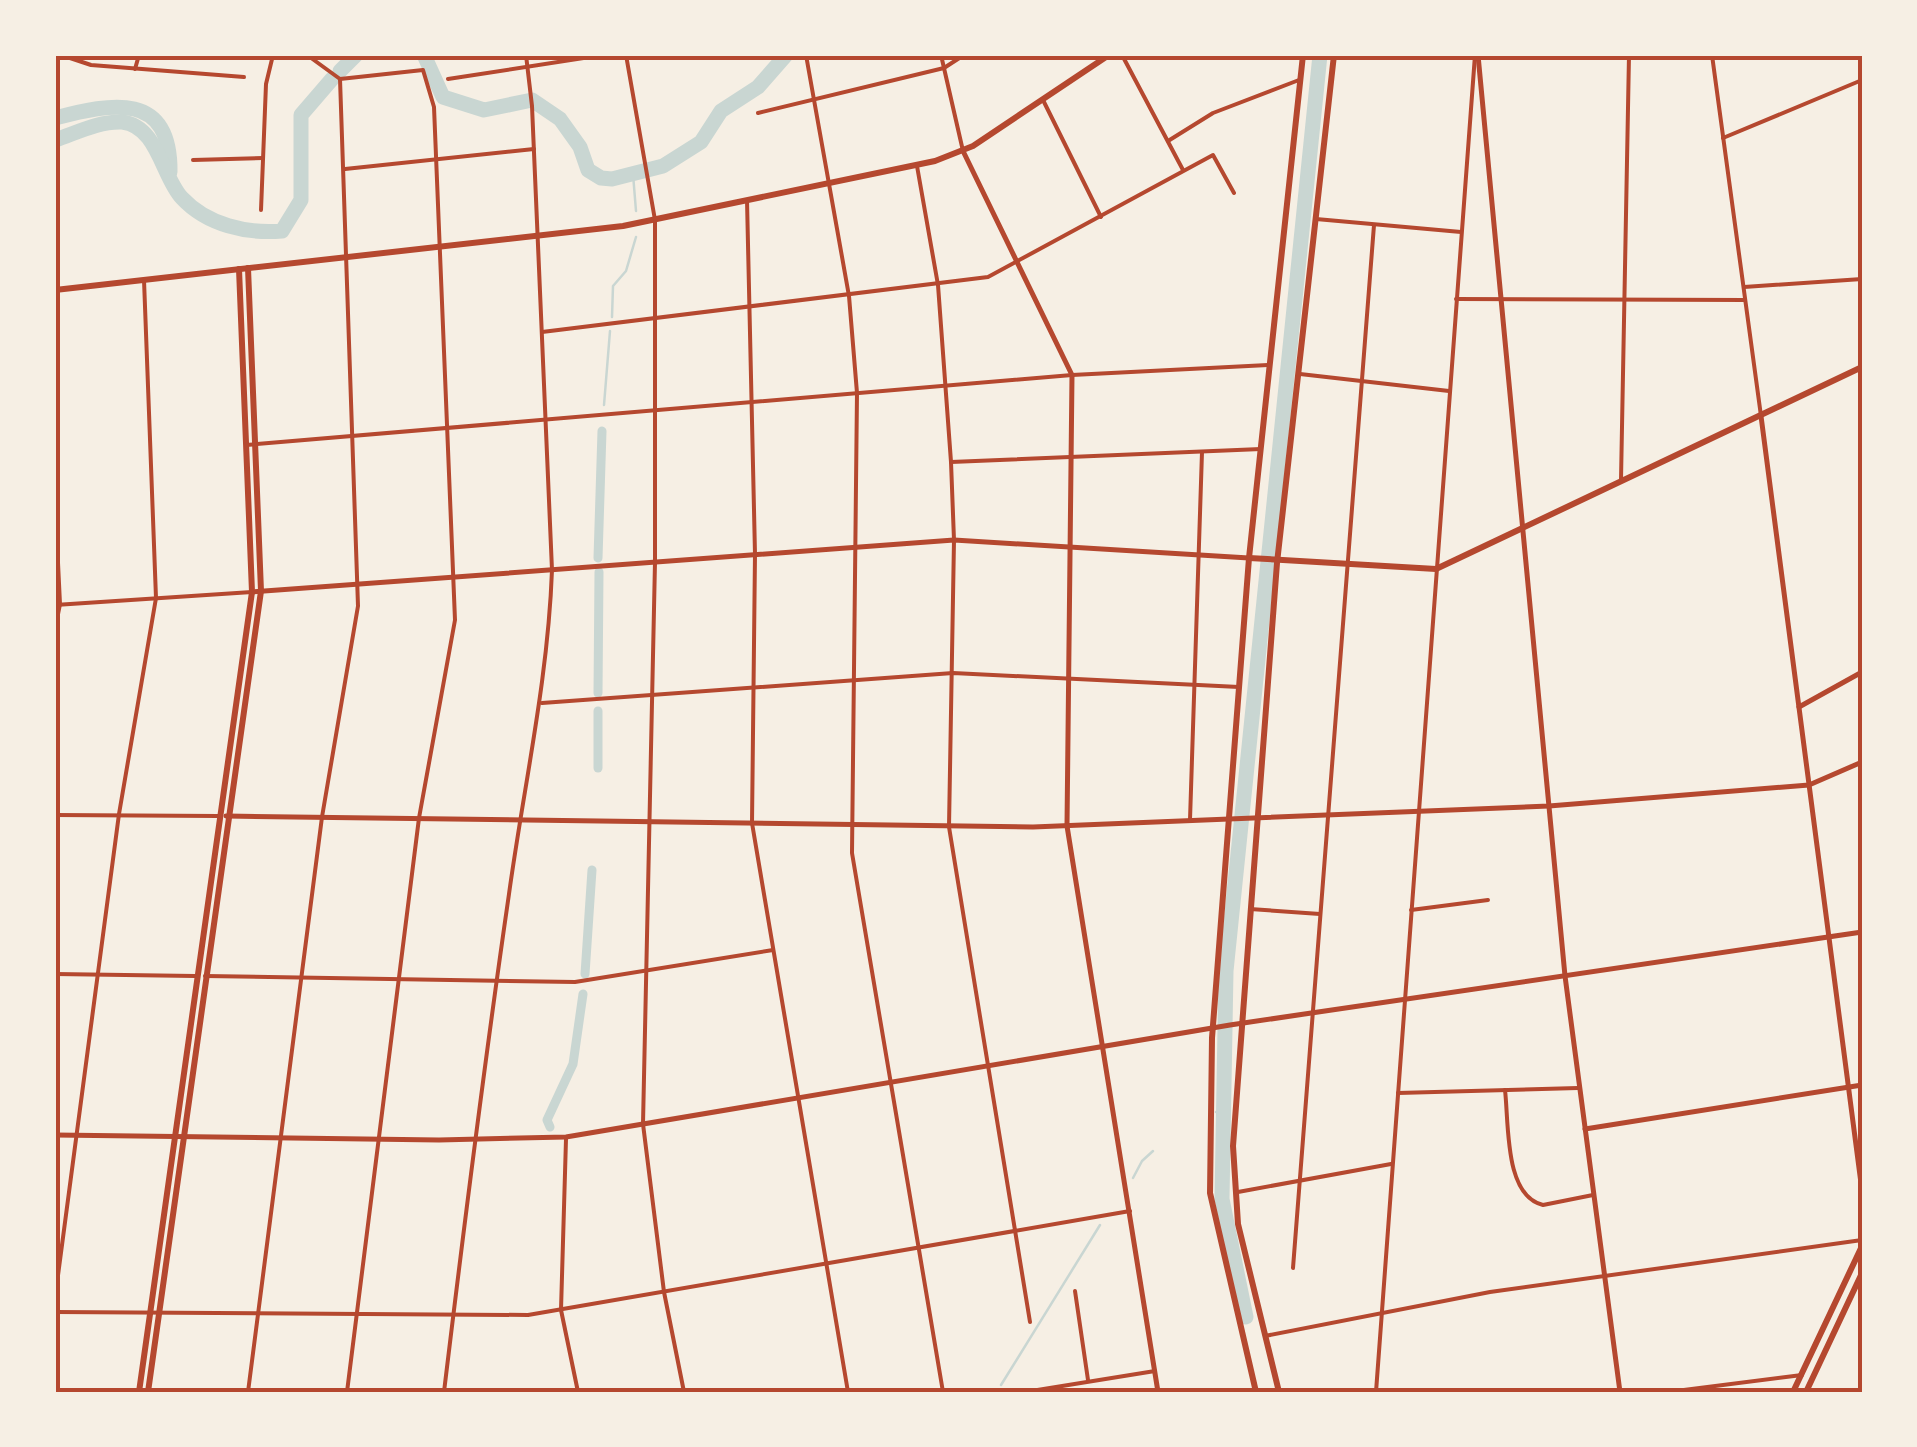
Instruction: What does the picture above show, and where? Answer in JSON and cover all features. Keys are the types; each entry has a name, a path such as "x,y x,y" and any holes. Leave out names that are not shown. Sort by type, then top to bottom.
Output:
{"main road":[{"path":"55,290 655,220 917,164 963,151 1109,55"},
{"path":"1256,1392 1210,1194 1216,1027 1239,687 1304,55"},
{"path":"1279,1392 1233,1193 1253,817 1275,560 1334,55"},
{"path":"148,1392 261,591 244,268"},
{"path":"139,1392 194,976 252,592 244,268"},
{"path":"1252,558 1436,570 1862,368"},
{"path":"1794,1392 1862,1243"},
{"path":"1806,1392 1862,1273"}],"street":[{"path":"61,55 91,65 244,77"},
{"path":"135,68 139,55"},
{"path":"261,210 266,84 272,55"},
{"path":"307,55 340,79 423,70 434,106 456,577 450,656 419,818 347,1392"},
{"path":"444,1392 496,982 542,703 552,570 532,106 526,55"},
{"path":"448,79 604,55"},
{"path":"626,55 655,220 655,562 644,1124 664,1292 684,1392"},
{"path":"806,55 849,296 857,393 851,825 855,877 942,1392"},
{"path":"941,55 963,151 1072,375 1067,826 1158,1392"},
{"path":"758,112 944,68 964,55"},
{"path":"1122,55 1184,171"},
{"path":"1376,1392 1477,55"},
{"path":"1477,55 1565,976 1620,1392"},
{"path":"1621,482 1629,55"},
{"path":"1712,55 1862,1192"},
{"path":"248,1392 322,817 356,630 358,584 340,79"},
{"path":"1168,141 1213,113 1301,79"},
{"path":"1723,138 1862,80"},
{"path":"1043,100 1101,217"},
{"path":"343,169 534,148"},
{"path":"542,332 988,277 1213,156 1234,193"},
{"path":"193,160 263,158"},
{"path":"917,164 938,286 951,462 954,540 949,828 1030,1322"},
{"path":"747,200 756,554 752,823 848,1392"},
{"path":"1316,219 1461,232"},
{"path":"1293,1268 1374,224"},
{"path":"1744,288 1862,279"},
{"path":"55,1298 119,814 156,598 144,280"},
{"path":"1456,299 1745,300"},
{"path":"246,445 1072,375 1270,364"},
{"path":"1298,374 1449,391"},
{"path":"951,462 1072,460 1261,449"},
{"path":"1190,820 1202,452"},
{"path":"55,501 55,629"},
{"path":"57,604 954,540 1252,558"},
{"path":"1799,707 1862,672"},
{"path":"542,703 953,673 1239,687"},
{"path":"55,815 949,828 1067,826 1549,806 1809,785 1862,762"},
{"path":"1411,910 1488,900"},
{"path":"1250,909 1320,914"},
{"path":"55,1136 476,1140 566,1136 1216,1027 1862,932"},
{"path":"55,974 574,982 774,950"},
{"path":"1585,1129 1862,1085"},
{"path":"1398,1093 1580,1088"},
{"path":"1504,1090 1516,1175 1529,1200 1544,1205 1594,1195"},
{"path":"566,1136 560,1310 578,1392"},
{"path":"1233,1193 1393,1164"},
{"path":"55,1312 453,1318 560,1310 1130,1211"},
{"path":"1265,1336 1382,1312 1605,1276 1862,1243"},
{"path":"1075,1291 1088,1382"},
{"path":"1026,1392 1155,1371"},
{"path":"1668,1392 1802,1375"}],"waterway":[{"path":"340,71 356,55"},
{"path":"424,55 443,97 484,110 532,100 560,119 580,147 588,170 612,179 663,166 701,142 721,111 758,87 786,55"},
{"path":"1246,1317 1222,1199 1226,971 1320,55"},
{"path":"55,140 105,123 134,126 152,142 175,189 203,215 228,226 282,231 301,200 301,115 332,79"},
{"path":"55,118 117,107 149,115 160,127 168,146 170,172"},
{"path":"633,174 636,211"},
{"path":"612,317 613,286 626,271 636,237"},
{"path":"604,405 610,331"},
{"path":"598,558 602,431"},
{"path":"598,693 599,572"},
{"path":"598,711 598,768"},
{"path":"585,974 592,870"},
{"path":"550,1127 547,1120 573,1064 583,994"},
{"path":"1216,1112 1222,1111"},
{"path":"1133,1178 1153,1151"},
{"path":"1001,1385 1100,1225"}]}
